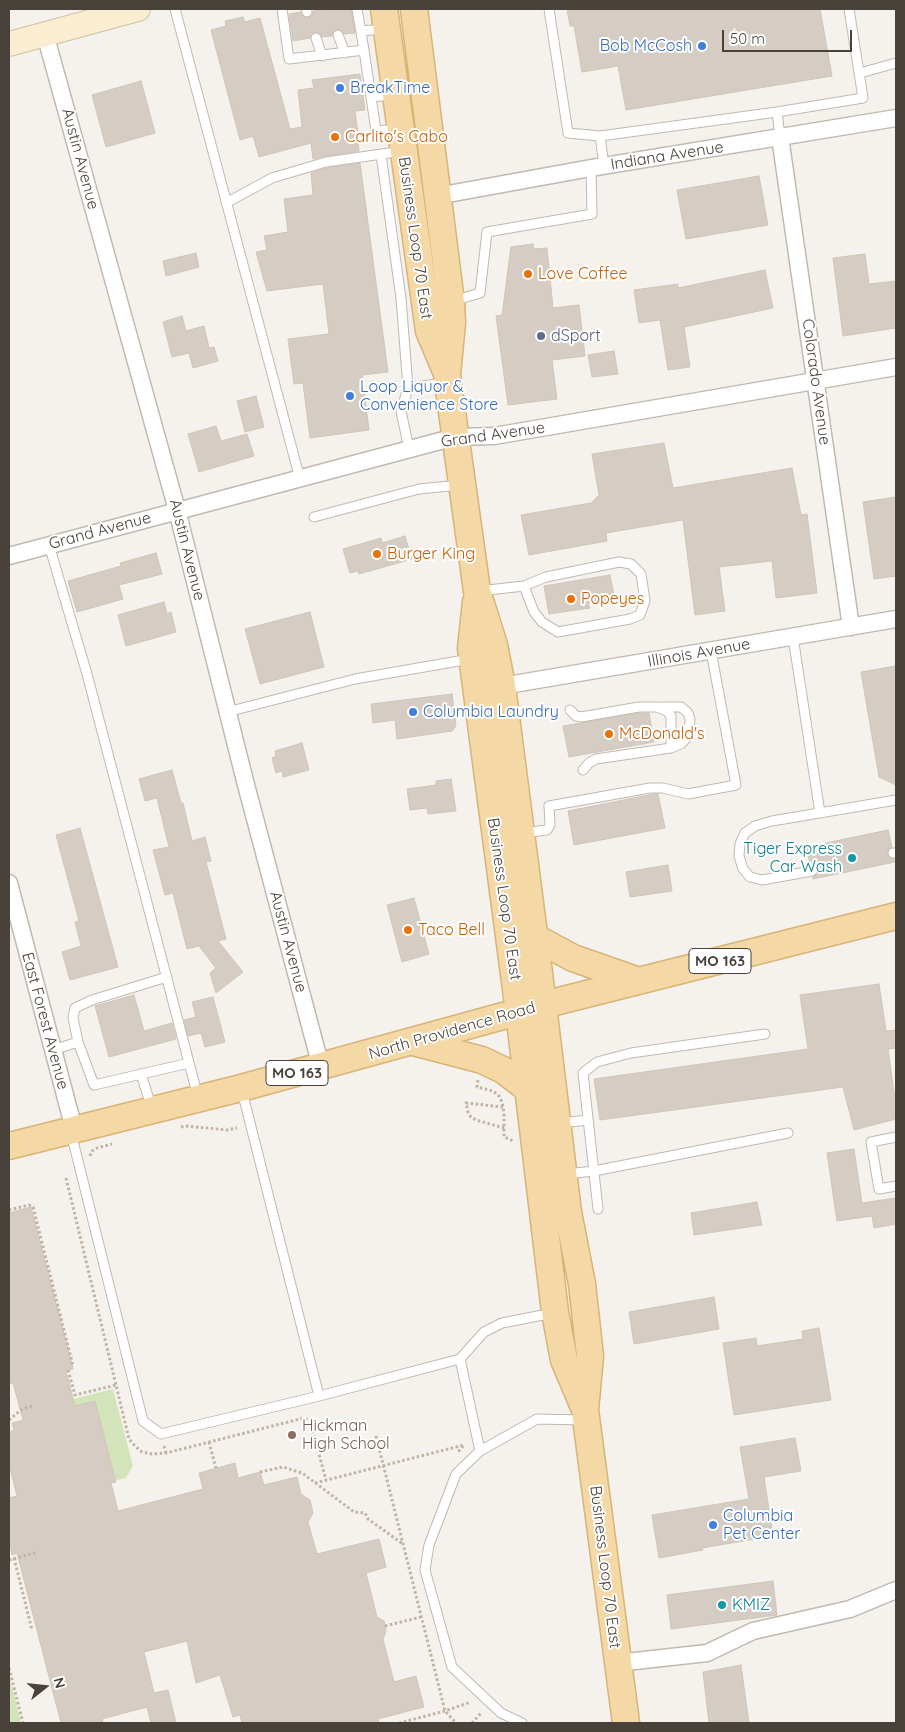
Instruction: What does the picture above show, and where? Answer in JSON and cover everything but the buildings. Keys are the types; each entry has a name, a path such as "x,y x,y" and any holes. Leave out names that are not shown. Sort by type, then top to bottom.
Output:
{"main road":[{"name":"Business Loop 70 East","path":"414,9 451,302 452,323 447,378"},
{"name":"Business Loop 70 East","path":"386,19 383,96 395,145 412,297 447,378 477,592 494,645 502,686 534,937 528,1089 555,1312 564,1360 585,1415"},
{"name":"Business Loop 70 East","path":"477,592 471,648 472,658 531,1009 557,1123 568,1212 582,1284 590,1356 585,1415 626,1723"},
{"name":"North Providence Road","path":"9,1146 241,1088 531,1009 896,916"},
{"path":"534,937 573,958 639,981"},
{"path":"413,1042 482,1060 503,1070 528,1089"}],"street":[{"path":"9,44 138,9"},
{"name":"Austin Avenue","path":"45,34 177,510 227,712 321,1067"},
{"name":"Indiana Avenue","path":"437,196 598,167 896,118"},
{"name":"Colorado Avenue","path":"780,137 851,627"},
{"name":"Grand Avenue","path":"9,556 456,437 494,436 896,367"},
{"name":"Illinois Avenue","path":"502,686 896,619"},
{"name":"East Forest Avenue","path":"9,883 72,1130"},
{"path":"617,1663 707,1653 753,1631 850,1610 896,1590"}],"lane":[{"path":"175,9 300,479"},
{"path":"282,9 289,59 364,50"},
{"path":"357,9 364,50 383,96"},
{"path":"549,9 568,133 600,136 863,98 849,9"},
{"path":"361,31 386,19"},
{"path":"338,35 345,53"},
{"path":"316,38 322,56"},
{"path":"860,73 896,64"},
{"path":"776,112 780,137"},
{"path":"451,302 480,293 487,232 592,214 600,136"},
{"path":"226,203 272,178 395,145"},
{"path":"410,449 401,411 408,388 412,297"},
{"path":"408,388 447,378"},
{"path":"314,517 419,490 462,484"},
{"path":"50,545 87,674 198,1099"},
{"path":"477,592 524,586 546,577 619,562 631,564 641,574 645,601 640,614 630,618 558,632 542,622 534,612 524,586"},
{"path":"793,637 820,813"},
{"path":"521,833 547,830 550,825 549,806 650,788 663,788 688,794 736,785 711,650"},
{"path":"227,712 354,679 472,658"},
{"path":"657,707 667,711 671,716 671,748"},
{"path":"570,710 576,716 581,717 630,709 681,707 688,713 690,719 689,735 681,744 671,748 596,759 583,770"},
{"path":"812,871 762,880 750,876 743,869 739,856 740,844 745,833 755,826 772,821 896,800"},
{"path":"167,977 92,1000 76,1008 73,1018 78,1042 94,1085 189,1062"},
{"path":"598,1209 583,1073 597,1062 632,1053 765,1034"},
{"path":"53,1050 78,1042"},
{"path":"141,1074 152,1110"},
{"path":"241,1088 319,1396"},
{"path":"557,1123 588,1120"},
{"path":"72,1130 86,1196 143,1421 161,1434 319,1396 460,1359 484,1332 502,1323 555,1312"},
{"path":"564,1174 594,1171 788,1132"},
{"path":"896,1138 871,1142 879,1189 896,1186"},
{"path":"460,1359 480,1451"},
{"path":"522,1723 501,1713 452,1667 425,1570 429,1545 456,1474 480,1451 537,1419 585,1415"}],"path":[{"path":"479,1076 477,1087 499,1096 503,1107 504,1137 514,1141"},
{"path":"503,1107 466,1102 471,1117 504,1128"},
{"path":"176,1128 187,1126 227,1130 237,1128"},
{"path":"91,1161 90,1155 92,1151 115,1144"},
{"path":"66,1178 116,1385"},
{"path":"9,1210 29,1205 33,1207 72,1366"},
{"path":"9,1420 22,1409 33,1406"},
{"path":"161,1434 166,1453"},
{"path":"376,1436 445,1711 456,1723"},
{"path":"209,1442 216,1468"},
{"path":"316,1483 464,1445 455,1456"},
{"path":"260,1472 284,1467 302,1473 354,1512 365,1513 368,1519 403,1544"},
{"path":"9,1560 38,1552"},
{"path":"14,1558 32,1630"},
{"path":"409,1569 412,1560"},
{"path":"385,1626 421,1617"},
{"path":"9,1668 23,1723"},
{"path":"399,1723 471,1702 483,1712 472,1723"}],"green space":[{"path":"113,1389 133,1466 126,1478 116,1480 95,1401 75,1406 73,1399"},
{"path":"9,1674 21,1723 9,1723"}],"place":[{"name":"Bob McCosh","path":"702,46"},
{"name":"BreakTime","path":"340,88"},
{"name":"Carlito's Cabo","path":"335,137"},
{"name":"Love Coffee","path":"528,274"},
{"name":"dSport","path":"541,336"},
{"name":"Loop Liquor & Convenience Store","path":"350,396"},
{"name":"Burger King","path":"377,554"},
{"name":"Popeyes","path":"571,599"},
{"name":"Columbia Laundry","path":"413,712"},
{"name":"McDonald's","path":"609,734"},
{"name":"Tiger Express Car Wash","path":"852,858"},
{"name":"Taco Bell","path":"408,930"},
{"name":"Hickman High School","path":"292,1435"},
{"name":"Columbia Pet Center","path":"713,1525"},
{"name":"KMIZ","path":"722,1605"}]}
